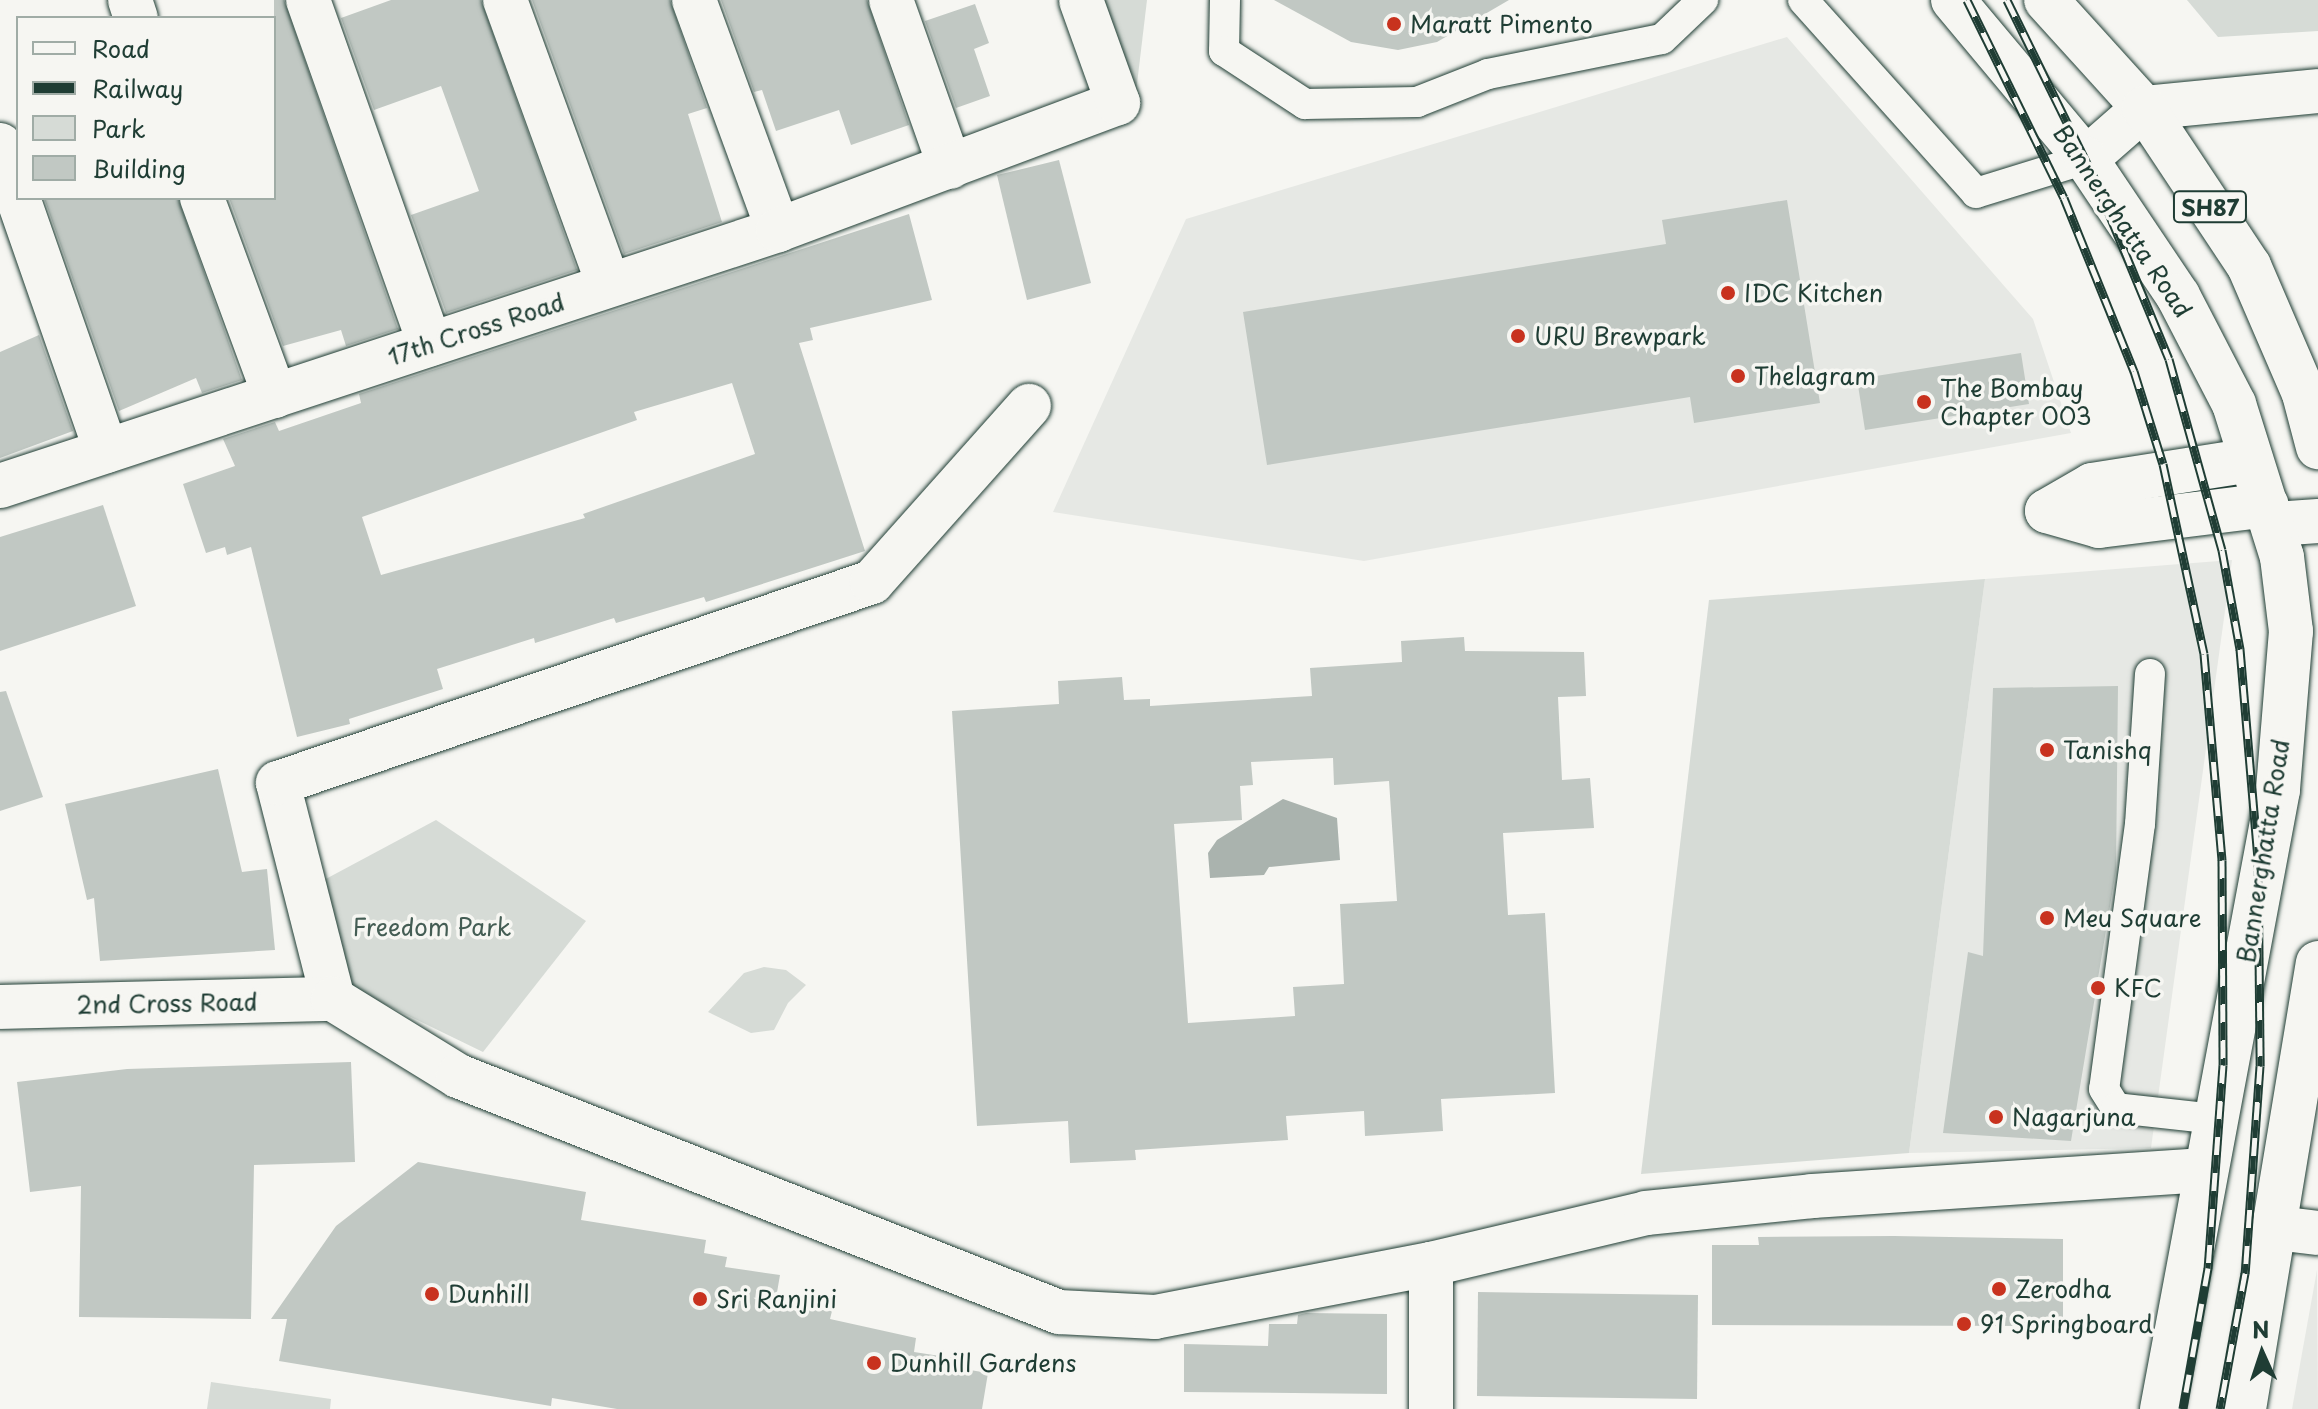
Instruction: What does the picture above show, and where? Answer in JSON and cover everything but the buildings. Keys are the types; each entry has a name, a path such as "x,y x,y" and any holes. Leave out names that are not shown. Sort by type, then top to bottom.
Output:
{"street":[{"path":"308,0 430,344"},
{"path":"505,0 609,285"},
{"path":"694,0 778,230"},
{"path":"891,0 950,167"},
{"name":"17th Cross Road","path":"0,486 778,230 1118,103 1081,0"},
{"name":"Bannerghatta Road","path":"1953,0 2086,159 2178,296 2234,404 2271,515 2291,631 2278,790 2162,1409"},
{"name":"SH87","path":"2063,5 2144,108 2249,266 2304,394 2318,447"},
{"path":"2086,159 2144,108 2318,91"},
{"path":"0,145 16,192"},
{"path":"19,200 106,451"},
{"path":"203,200 275,396"},
{"path":"1029,406 872,582 278,783 333,999 458,1076 1059,1312 1155,1317 1431,1264 1646,1213 1812,1196 2205,1170"},
{"path":"2251,460 2092,485 2047,511 2099,526 2271,515 2318,521"},
{"path":"2244,1409 2297,1230 2318,963"},
{"name":"2nd Cross Road","path":"0,1007 333,999"},
{"path":"1431,1264 1431,1409"}],"lane":[{"path":"1225,0 1224,51 1305,104 1417,102 1488,74 1662,39 1703,0"},
{"path":"1803,0 1976,193 2086,159"},
{"path":"2150,674 2140,824 2104,1089 2116,1108 2215,1119"}],"shaded area":[{"path":"1787,37 2033,319 2071,433 1364,561 1053,512 1186,219"},
{"path":"2232,560 2151,1148 1909,1153 1985,579"},
{"path":"1283,799 1337,818 1340,860 1269,867 1264,875 1210,878 1208,853 1217,840"},
{"path":"2317,1270 2318,1409 2292,1409"}],"green space":[{"path":"1096,0 1147,0 1134,109"},
{"path":"2187,0 2318,0 2318,31 2218,37"},
{"path":"1985,579 1909,1153 1641,1174 1709,600"},
{"name":"Freedom Park","path":"436,820 586,921 483,1052 345,985 322,881"},
{"path":"764,967 786,970 806,985 788,1003 774,1030 751,1033 708,1012 744,973"},
{"path":"211,1382 331,1399 330,1409 207,1409"}],"railway":[{"path":"1967,0 2064,198 2134,371 2163,464 2204,654 2222,860 2223,1065 2208,1268 2183,1409"},
{"path":"2007,0 2096,182 2169,359 2222,550 2240,649 2258,858 2260,1066 2245,1273 2220,1409"}],"place":[{"name":"Maratt Pimento","path":"1394,24"},
{"name":"IDC Kitchen","path":"1728,293"},
{"name":"URU Brewpark","path":"1518,336"},
{"name":"Thelagram","path":"1738,376"},
{"name":"The Bombay Chapter 003","path":"1924,402"},
{"name":"Tanishq","path":"2047,750"},
{"name":"Meu Square","path":"2047,918"},
{"name":"KFC","path":"2098,988"},
{"name":"Nagarjuna","path":"1996,1117"},
{"name":"Zerodha","path":"1999,1289"},
{"name":"Dunhill","path":"432,1294"},
{"name":"Sri Ranjini","path":"700,1299"},
{"name":"91 Springboard","path":"1964,1324"},
{"name":"Dunhill Gardens","path":"874,1363"}]}
